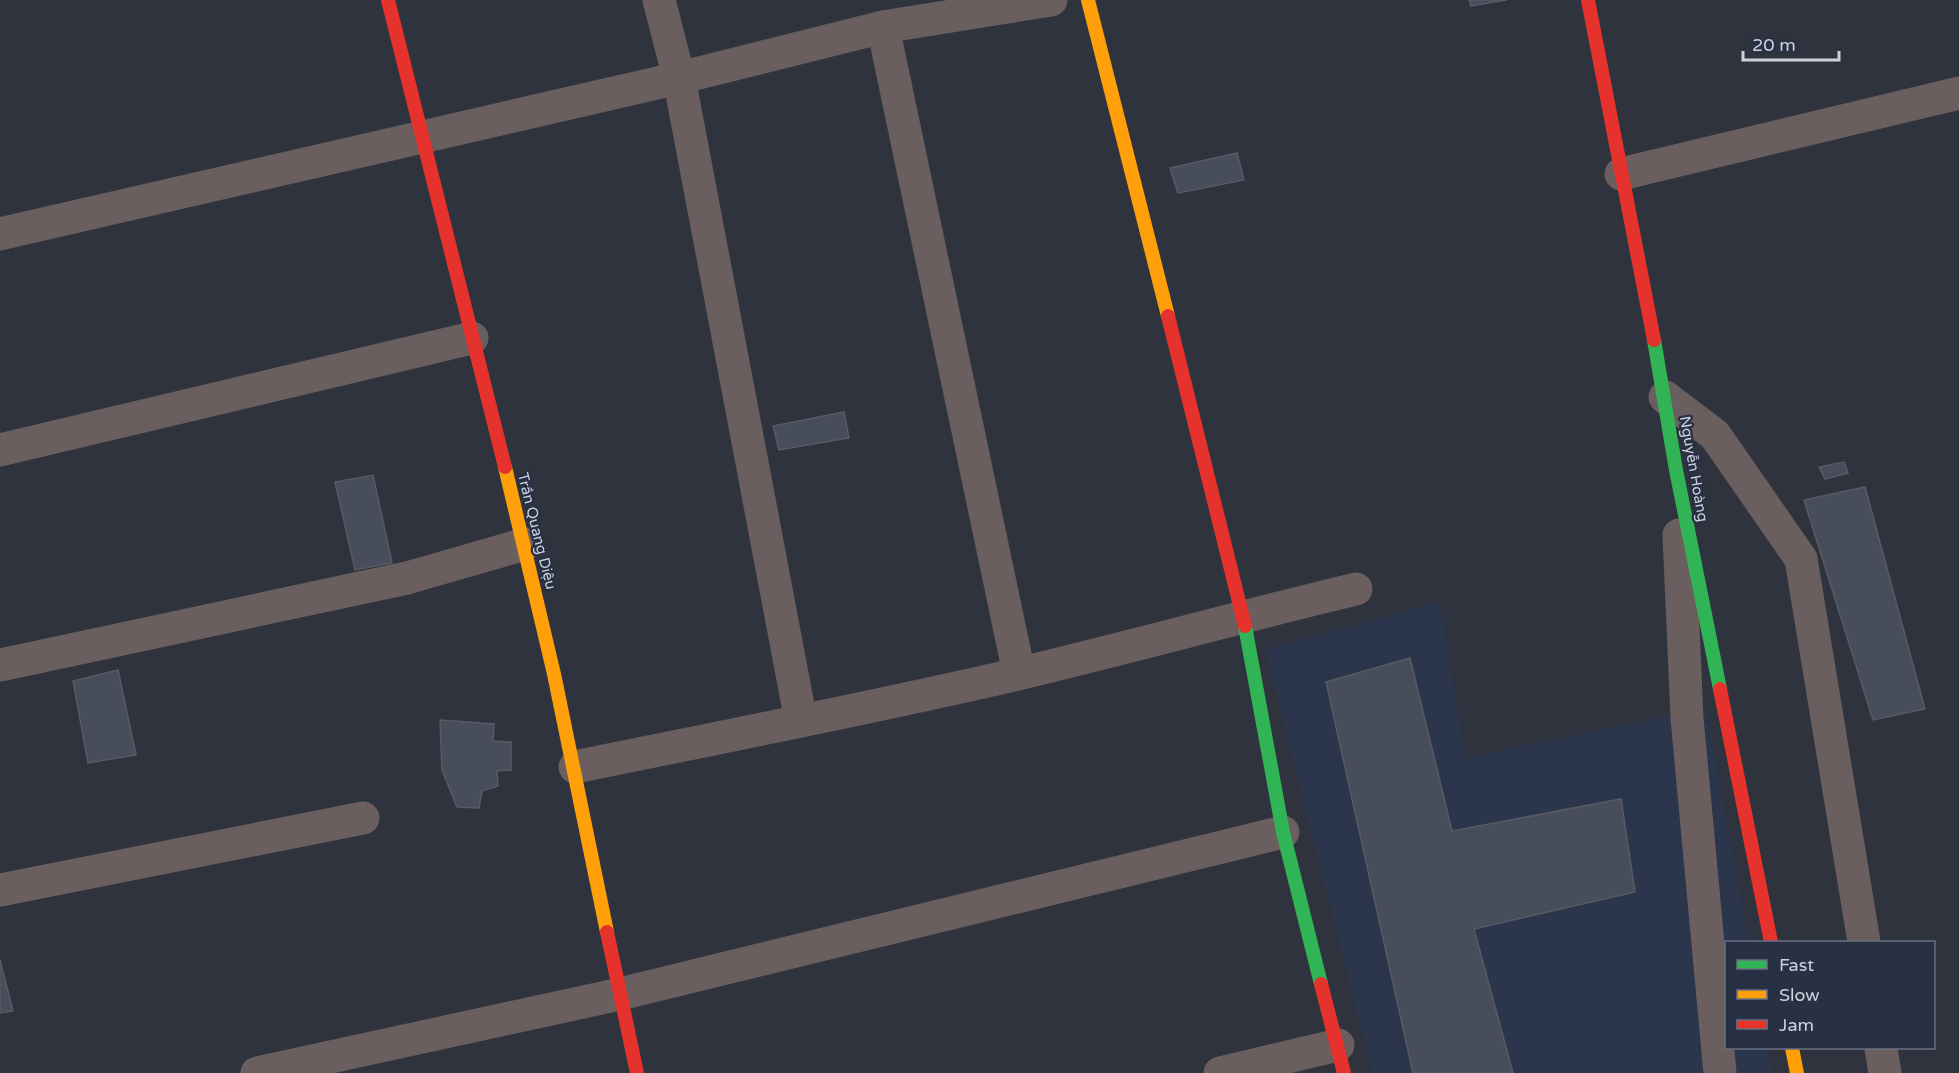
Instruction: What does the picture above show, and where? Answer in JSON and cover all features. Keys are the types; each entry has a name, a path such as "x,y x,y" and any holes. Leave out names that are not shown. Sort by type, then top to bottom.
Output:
{"street":[{"name":"Trần Quang Diệu","path":"388,0 420,136 525,544 637,1073"},
{"path":"659,0 680,78 801,721"},
{"path":"0,234 680,78 883,27 1051,0"},
{"path":"1088,0 1243,615 1282,832 1341,1059 1220,1073"},
{"name":"Nguyễn Hoàng","path":"1588,0 1665,397 1676,470 1771,941"},
{"path":"883,27 1019,674"},
{"path":"1621,174 1959,93"},
{"path":"0,450 472,338"},
{"path":"1665,397 1715,435 1801,559 1864,941"},
{"path":"1676,470 1687,718 1720,1073"},
{"path":"0,665 407,578 525,544"},
{"path":"574,767 1019,674 1243,615 1356,589"},
{"path":"0,890 363,818"},
{"path":"257,1073 620,994 1282,832"},
{"path":"1792,1049 1797,1073"},
{"path":"1881,1049 1885,1073"}],"shaded area":[{"path":"1440,602 1465,758 1706,708 1749,941 1725,941 1725,1049 1768,1049 1773,1073 1372,1073 1265,649"}],"building":[{"path":"1469,0 1507,0 1471,6"},
{"path":"1237,153 1244,180 1178,193 1170,168"},
{"path":"844,412 849,438 779,450 773,426"},
{"path":"1844,462 1848,473 1825,479 1819,467"},
{"path":"373,475 392,563 355,570 335,482"},
{"path":"1865,487 1925,709 1873,720 1804,500"},
{"path":"1410,658 1452,831 1621,799 1635,892 1474,929 1513,1073 1413,1073 1326,682"},
{"path":"118,670 136,755 88,763 73,681"},
{"path":"440,720 494,724 493,741 511,742 511,770 497,771 498,786 482,791 479,808 457,807 442,770"},
{"path":"0,960 13,1011 0,1013"}],"traffic: fast":[{"path":"1654,340 1676,470 1720,689"},
{"path":"1245,626 1283,832 1321,984"}],"traffic: slow":[{"path":"1088,0 1168,316"},
{"path":"505,467 554,674 607,932"},
{"path":"1792,1049 1797,1073"}],"traffic: jam":[{"path":"388,0 505,467"},
{"path":"1588,0 1654,340"},
{"path":"1168,316 1245,626"},
{"path":"1720,689 1771,941"},
{"path":"607,932 637,1073"},
{"path":"1321,984 1344,1073"}]}
